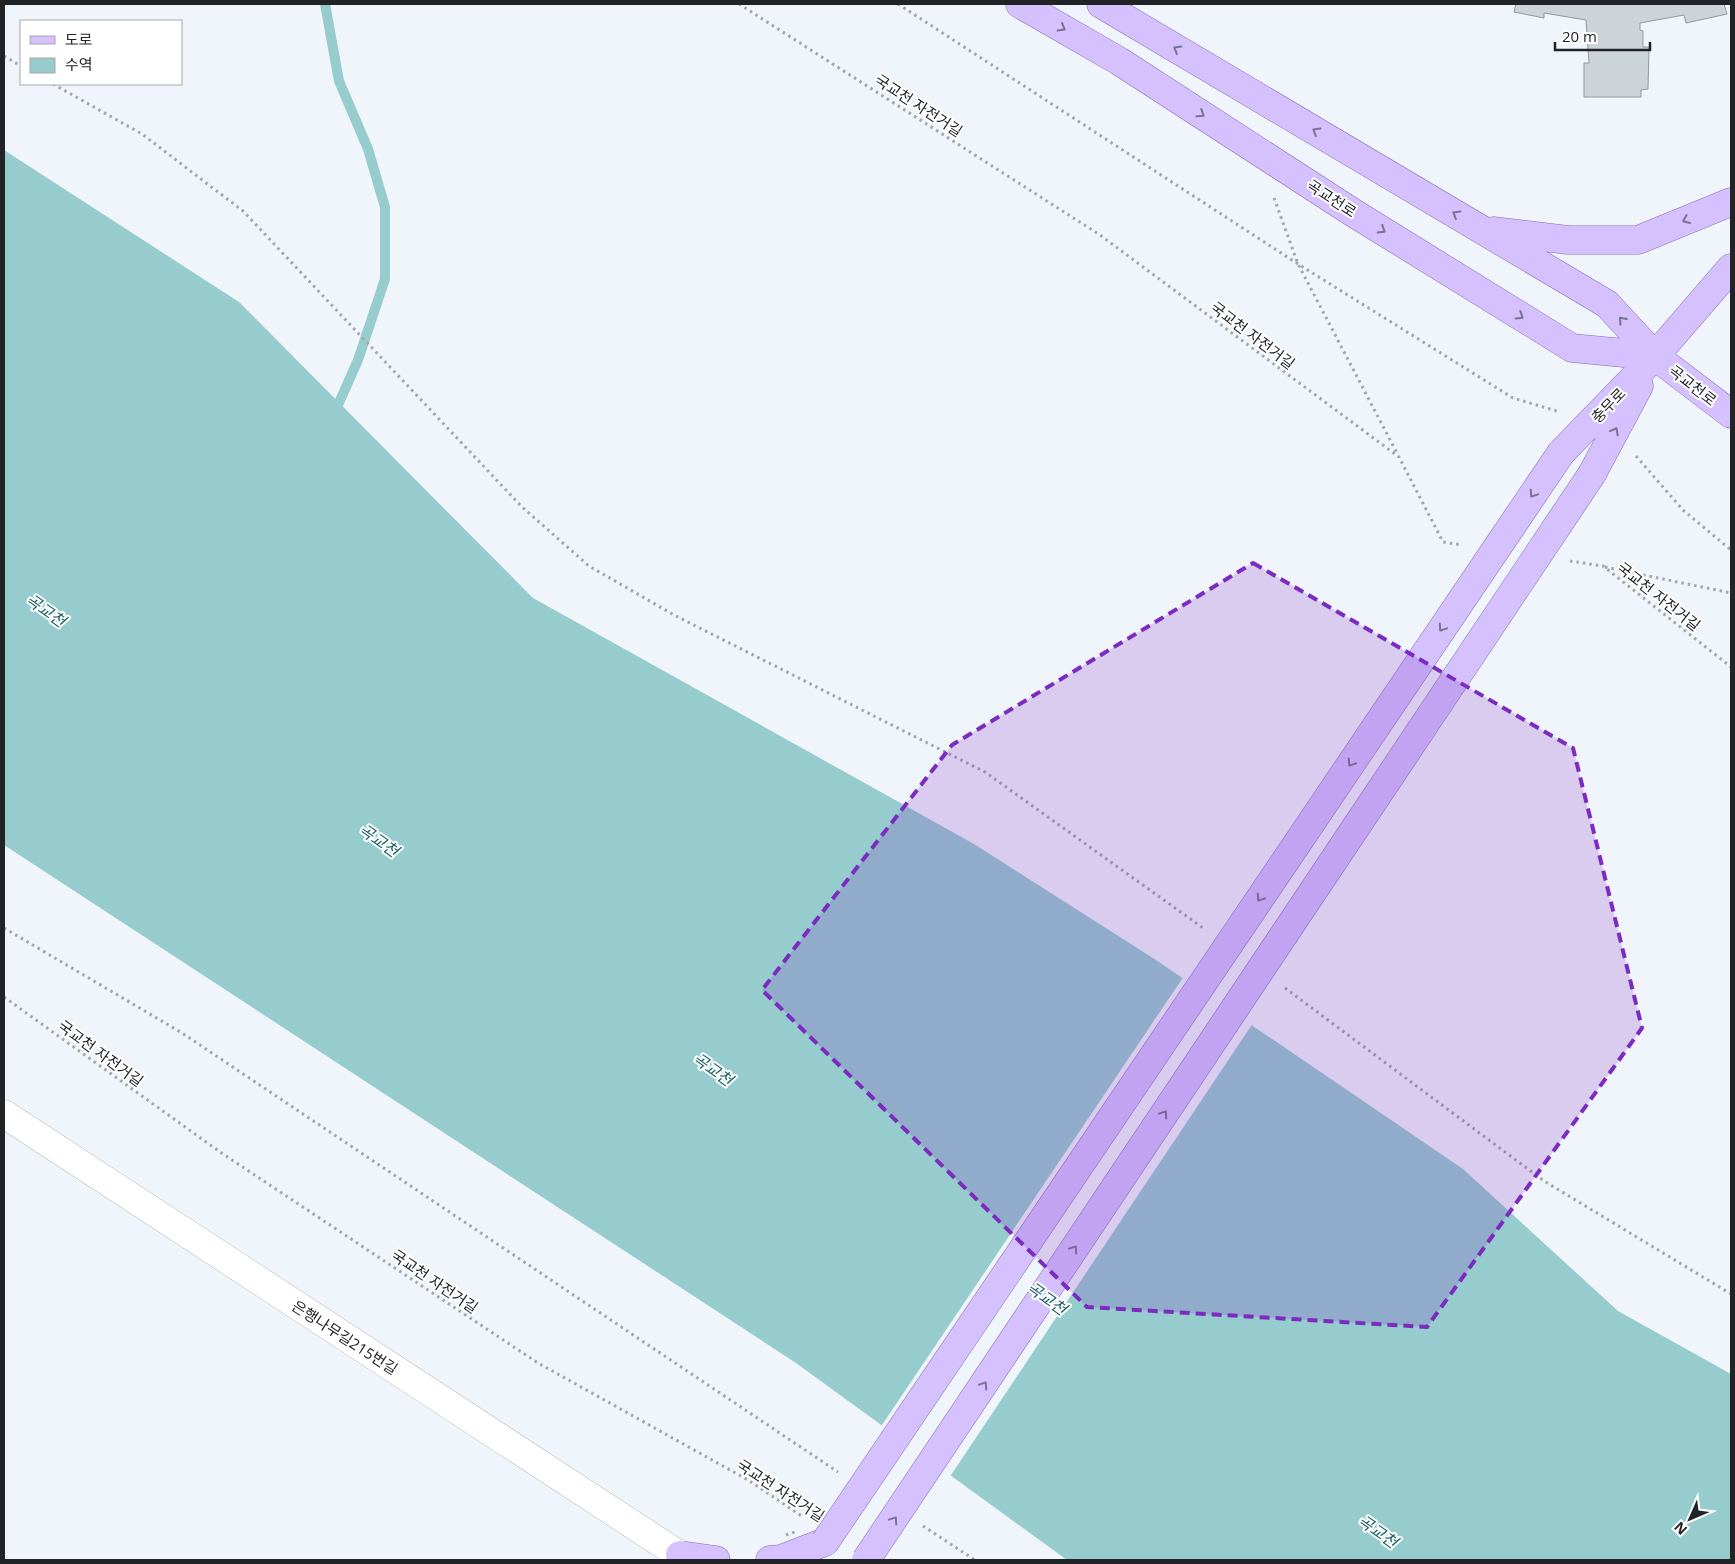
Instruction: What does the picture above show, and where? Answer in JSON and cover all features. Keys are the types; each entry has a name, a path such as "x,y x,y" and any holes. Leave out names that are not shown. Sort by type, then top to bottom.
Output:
{"main road":[{"name":"곡교천로","path":"1020,4 1119,61 1352,212 1572,348 1655,356"},
{"name":"곡교천로","path":"1101,4 1608,304 1655,356 1731,414"},
{"path":"1483,230 1568,240 1638,240 1731,202"},
{"name":"충무로","path":"819,1551 1560,453 1603,427 1655,356 1731,268"},
{"name":"충무로","path":"866,1560 1592,474 1603,427"},
{"path":"770,1560 819,1551"},
{"path":"683,1559 716,1560"}],"street":[{"name":"은행나무길215번길","path":"4,1114 683,1559"}],"path":[{"name":"국교천 자전거길","path":"739,4 1100,235 1399,457 1442,542 1471,546"},
{"path":"898,4 1298,264 1513,398 1603,427 1684,510 1731,550"},
{"path":"4,56 20,65"},
{"path":"55,85 142,134 243,211 400,380 522,507 589,566 674,615 985,772 1207,931"},
{"path":"1273,194 1298,264 1399,457"},
{"name":"국교천 자전거길","path":"1566,561 1603,566 1731,667"},
{"path":"1603,566 1731,593"},
{"path":"4,928 182,1033 844,1475"},
{"path":"1278,983 1544,1181 1731,1294"},
{"name":"국교천 자전거길","path":"4,997 220,1152 538,1363 748,1480 804,1517"},
{"path":"917,1522 975,1560"}],"highlighted area":[{"path":"1253,563 1573,748 1642,1028 1427,1327 1087,1307 762,990 952,745"}],"water":[{"name":"곡교천","path":"4,150 239,302 533,598 974,844 1156,960 1463,1169 1618,1311 1731,1374 1731,1560 1067,1560 796,1363 4,845"}],"pier":[{"path":"1184,976 1253,1023 949,1478 880,1428"}],"building":[{"path":"1516,4 1724,4 1727,14 1686,23 1684,15 1640,23 1640,30 1643,31 1643,47 1649,47 1648,89 1641,90 1641,97 1584,97 1584,63 1589,63 1586,20 1544,13 1544,18 1514,12"}],"waterway":[{"path":"325,4 339,81 368,149 385,207 385,279 358,360 334,414"}]}
